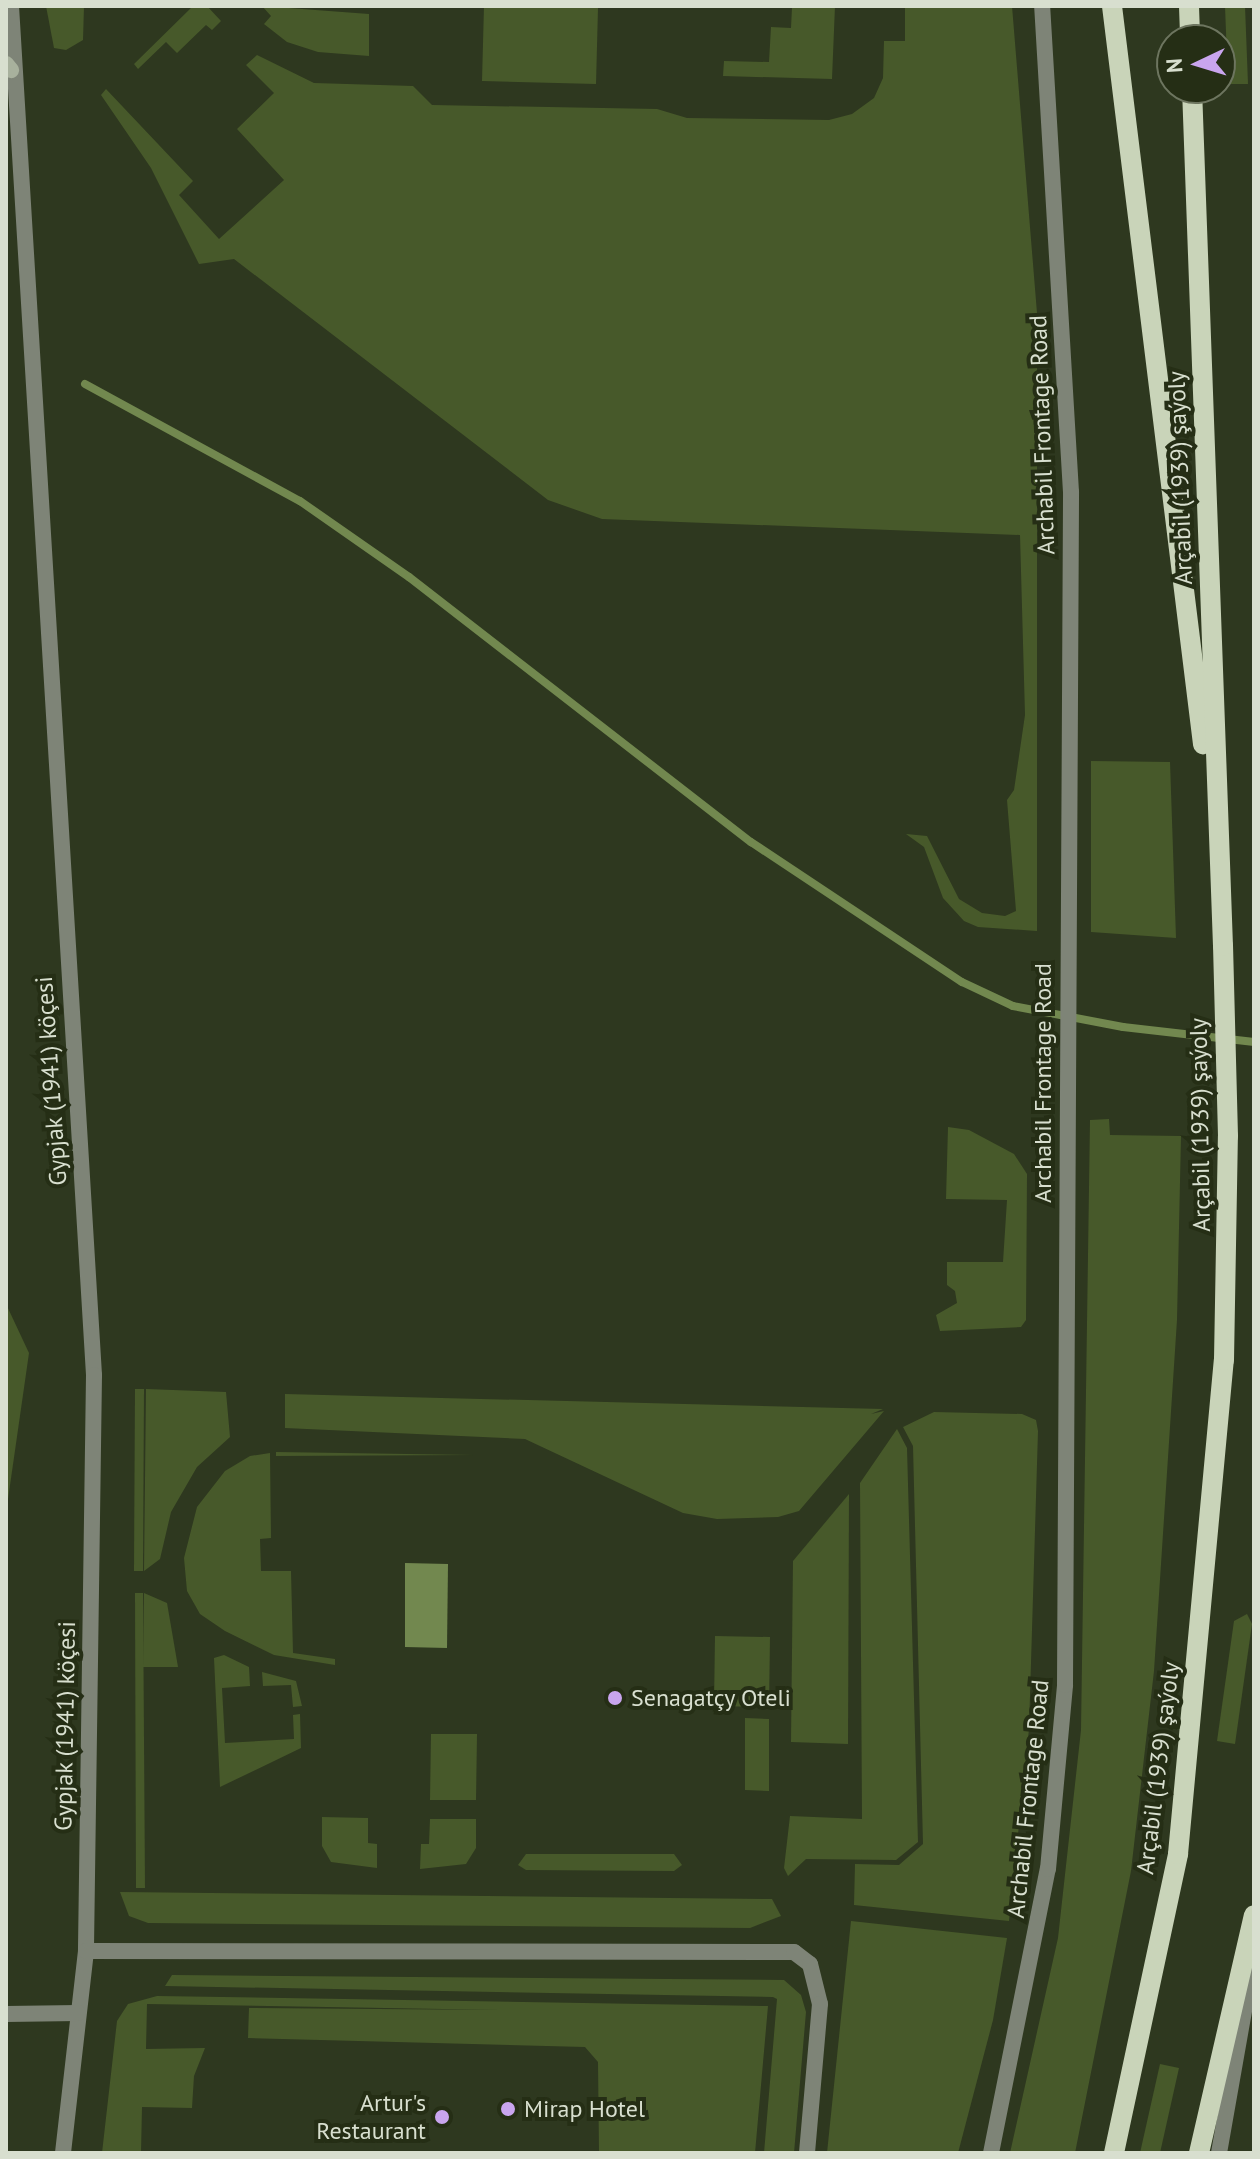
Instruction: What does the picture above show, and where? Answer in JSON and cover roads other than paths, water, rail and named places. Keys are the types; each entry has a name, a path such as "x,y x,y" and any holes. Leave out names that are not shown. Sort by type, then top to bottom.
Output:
{"main road":[{"path":"1112,6 1185,567 1222,919"},
{"name":"Arçabil (1939) şaýoly","path":"1114,2153 1178,1854 1224,1360 1228,1136 1193,104"},
{"path":"1199,2153 1254,1915"}],"street":[{"name":"Gypjak (1941) köçesi","path":"11,6 8,67 94,1375 86,1951 63,2153"},
{"name":"Archabil Frontage Road","path":"991,2153 1037,1937 1062,1747 1070,1397 1066,935 1071,492 1042,6"},
{"path":"86,1951 794,1952 810,1964 820,2004 807,2153"},
{"path":"1219,2153 1254,1954"},
{"path":"6,2014 78,2013"}],"waterway":[{"path":"85,384 300,501 409,577 751,842 962,982 1013,1006 1123,1027 1254,1042"}],"place":[{"name":"Senagatçy Oteli","path":"615,1698"},
{"name":"Mirap Hotel","path":"508,2109"},
{"name":"Artur's Restaurant","path":"442,2117"}]}
